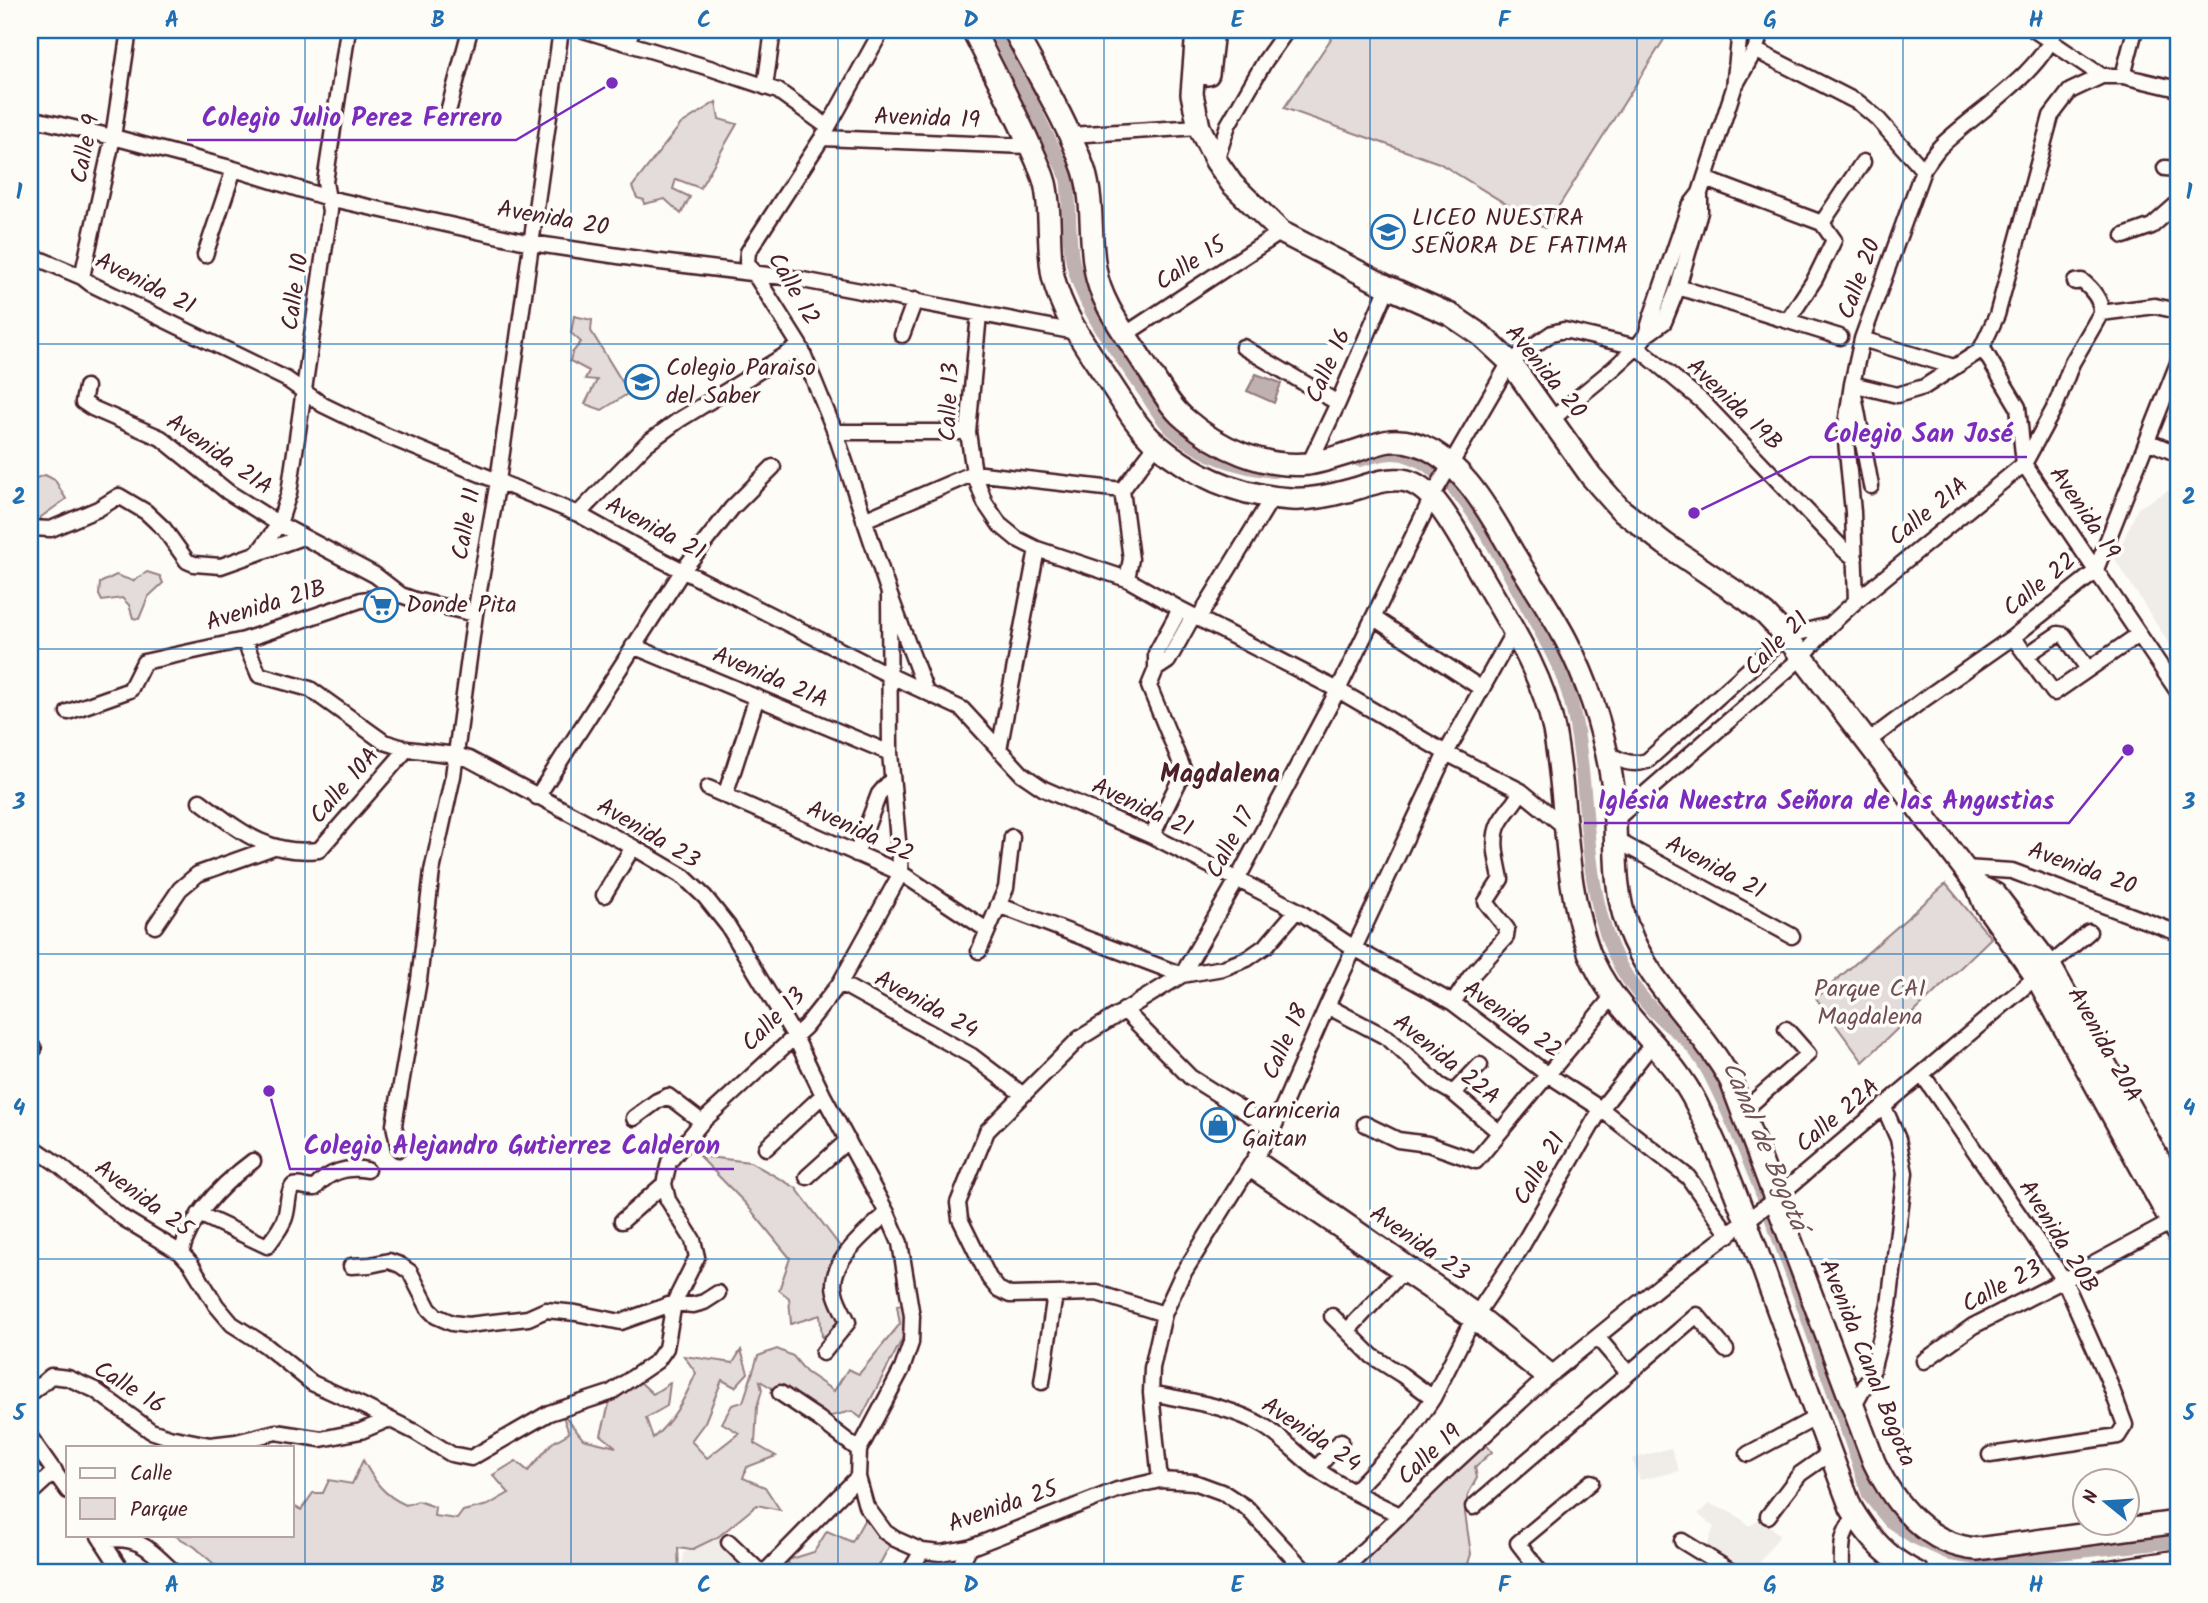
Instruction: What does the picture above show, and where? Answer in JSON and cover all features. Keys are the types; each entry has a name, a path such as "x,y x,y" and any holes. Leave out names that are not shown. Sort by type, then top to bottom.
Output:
{"main road":[{"path":"973,30 1045,184 1051,265 1063,309 1134,419 1157,444 1210,479 1239,490 1289,499 1317,498 1398,480 1414,484 1433,495 1453,526 1514,631 1548,704 1557,747 1577,909 1592,961 1613,996 1683,1081 1696,1104 1749,1220 1830,1453 1857,1517 1886,1551 1918,1573"},
{"name":"Avenida Canal Bogota","path":"1014,30 1070,135 1083,168 1089,190 1096,276 1105,300 1169,402 1184,419 1225,446 1256,459 1282,464 1309,464 1394,441 1421,446 1449,467 1479,498 1560,629 1579,667 1607,753 1616,830 1617,891 1633,942 1652,972 1723,1066 1744,1111 1772,1201 1880,1474 1904,1510 1930,1533 1951,1544 1977,1549 2178,1522"},
{"name":"Avenida 20","path":"1197,30 1192,94 1199,127 1232,184 1281,232 1388,287 1451,315 1482,336 1510,362 1591,476 1620,509 1665,544 1746,599 1786,636"},
{"path":"1213,30 1206,90 1213,155"},
{"name":"Avenida 20A","path":"1786,636 1978,885 1984,902 2043,972 2178,1194"},
{"name":"Avenida 20A","path":"2043,972 2176,1225"},
{"path":"2100,1573 2178,1562"}],"street":[{"name":"Calle 9","path":"82,277 113,137 130,30"},
{"name":"Calle 10","path":"258,553 279,524 289,493 330,211 325,182 348,30"},
{"path":"449,108 470,30"},
{"name":"Calle 11","path":"399,1149 394,1125 419,980 432,871 456,755 474,614 498,481 561,30"},
{"path":"583,30 629,36 778,91 825,132"},
{"path":"765,87 773,30"},
{"name":"Calle 12","path":"882,30 825,132 748,252 747,262 800,346 835,432 889,593 926,691"},
{"path":"1213,155 1227,125 1287,30"},
{"path":"1734,88 1740,30"},
{"path":"1646,335 1689,207 1702,186 1734,88 1755,50 1762,30"},
{"path":"2034,30 2053,36 2102,76"},
{"path":"2123,76 2135,30"},
{"name":"Calle 20","path":"1856,601 1853,512 1845,431 1862,339 1923,170 1939,148 2028,71 2053,36"},
{"path":"1755,50 1859,103 1877,118 1923,170"},
{"path":"1871,486 1852,384 1897,395 1924,387 1983,347 1997,316 2051,116 2070,91 2102,76 2123,76 2178,89"},
{"name":"Avenida 20","path":"30,118 234,169 328,198 531,243 792,278 1076,332"},
{"path":"1070,135 1199,127"},
{"name":"Avenida 19","path":"825,132 1029,146"},
{"path":"1822,223 1863,162"},
{"path":"205,256 234,169"},
{"path":"1702,186 1822,223 1833,240 1815,279 1788,320"},
{"path":"1552,419 1664,322 1678,286 1700,212 1702,186"},
{"path":"2124,236 2151,226 2178,203"},
{"name":"Calle 15","path":"1125,334 1281,232"},
{"name":"Avenida 21","path":"30,255 82,277 91,284 286,379 323,405 387,436 578,514 891,676 962,709 1022,774 1044,789 1152,836 1237,880"},
{"path":"2075,282 2082,281 2088,286 2102,304 2101,313 2155,306 2178,311"},
{"path":"1678,286 1840,337"},
{"name":"Calle 16","path":"1309,464 1388,287"},
{"path":"902,335 915,300"},
{"name":"Calle 21A","path":"1830,625 2024,464 2056,405 2072,363 2101,313"},
{"name":"Calle 13","path":"979,314 968,432 974,473 985,503 1000,525 1017,539 1037,549"},
{"name":"Calle 17","path":"1055,1294 1010,1295 998,1290 989,1278 960,1219 958,1203 987,1131 1080,1038 1182,975 1237,880 1338,690 1433,495 1510,362 1552,332 1564,330 1637,347"},
{"path":"1862,339 1954,367"},
{"path":"578,514 646,444 800,346"},
{"path":"1243,347 1338,403"},
{"name":"Avenida 19B","path":"1637,347 1703,402 1854,558"},
{"name":"Avenida 19","path":"1983,347 2018,407 2024,464 2178,692"},
{"name":"Calle 22","path":"1867,742 2012,637 2095,572 2178,363"},
{"name":"Avenida 21A","path":"86,387 83,402 161,438 228,492 279,524 375,575 401,594 474,614"},
{"path":"835,432 968,432"},
{"path":"2147,441 2178,454"},
{"path":"1127,579 1131,559 1122,490 1157,444"},
{"path":"537,797 683,570 732,508 773,467"},
{"path":"864,520 974,473 1122,490"},
{"path":"30,528 51,529 98,509 119,496 146,512 164,529 187,561 194,565 221,566 303,537"},
{"path":"1152,836 1184,771 1149,685 1156,668 1157,653 1191,615 1273,496"},
{"path":"999,750 1037,549 1127,579 1338,690 1446,753 1521,791 1565,827"},
{"name":"Calle 12","path":"889,593 890,753 901,873"},
{"name":"Avenida 21B","path":"68,712 130,690 144,663 244,640 361,600 401,594"},
{"path":"1374,618 1482,689"},
{"name":"Calle 21","path":"1607,753 1624,763 1637,764 1647,761 1786,636 1830,625"},
{"name":"Calle 21","path":"1616,830 1802,657 1830,625"},
{"name":"Calle 18","path":"1160,1480 1151,1394 1152,1368 1164,1314 1181,1278 1273,1129 1327,1006 1446,753 1514,631"},
{"path":"2027,655 2058,634 2064,635 2088,669"},
{"path":"2012,637 2054,693 2138,635"},
{"path":"244,640 259,675 310,689 384,742 456,755"},
{"name":"Avenida 21A","path":"633,646 890,753"},
{"path":"1759,660 1776,680"},
{"path":"725,796 757,697"},
{"name":"Calle 10A","path":"274,847 299,853 319,850 408,748"},
{"name":"Avenida 23","path":"456,755 633,847 684,877 705,897 728,926 795,1037"},
{"path":"856,854 879,794 892,779"},
{"name":"Avenida 22","path":"708,788 901,873 986,930"},
{"path":"1452,1003 1470,977 1506,937 1507,929 1486,902 1501,879 1495,843 1499,825 1516,803 1521,791"},
{"path":"200,801 251,838 274,847"},
{"name":"Avenida 21","path":"1616,830 1792,936"},
{"path":"979,951 1006,888 1012,837"},
{"path":"155,926 180,889 198,874 274,847"},
{"path":"604,895 633,847"},
{"name":"Avenida 20","path":"1964,868 2012,871 2178,933"},
{"name":"Calle 13","path":"664,1184 669,1162 702,1122 795,1037 840,983 901,873"},
{"name":"Avenida 22","path":"1237,880 1297,910 1354,948 1452,1003 1547,1074 1601,1109 1688,1177 1729,1236"},
{"path":"998,905 1182,975 1223,968 1247,959 1267,945 1297,910"},
{"name":"Calle 22A","path":"1549,1376 1662,1284 1749,1220 2089,932"},
{"name":"Avenida 24","path":"840,983 972,1056 1022,1094"},
{"path":"1365,1124 1398,1140 1429,1144 1476,1161 1613,996"},
{"name":"Avenida 22A","path":"1327,1006 1388,1038 1439,1085 1453,1093 1499,1132"},
{"path":"1125,1010 1190,1077 1273,1129"},
{"path":"1744,1111 1808,1054 1786,1029"},
{"name":"Avenida 25","path":"795,1037 900,1243 912,1316 911,1343 902,1369 859,1450 858,1477 866,1506 880,1527 895,1539 922,1551 940,1553 969,1548 1117,1490 1160,1480 1194,1482 1224,1493 1247,1508 1307,1573"},
{"name":"Calle 21","path":"1353,1492 1408,1435 1433,1398 1475,1316 1519,1251 1601,1109 1653,1043"},
{"path":"1453,1093 1480,1065"},
{"name":"Avenida 20B","path":"1922,1074 2064,1280 2108,1378 2125,1425 2118,1436 1990,1455"},
{"path":"766,1148 823,1095"},
{"path":"634,1118 668,1096 702,1122"},
{"path":"1854,1406 1871,1375 1889,1306 1905,1173 1898,1139 1884,1107"},
{"path":"807,1177 848,1140"},
{"name":"Avenida 25","path":"30,1145 59,1165 123,1218 181,1253 232,1324 265,1345 312,1383 415,1432 451,1454 471,1458 549,1413 610,1393 657,1361 666,1348 674,1303"},
{"path":"181,1253 186,1234 199,1214 233,1175 253,1161"},
{"name":"Avenida 23","path":"1253,1163 1475,1316 1549,1376"},
{"path":"199,1214 267,1246 283,1224 288,1209 289,1191 293,1185 315,1188 342,1169 354,1167 367,1170"},
{"path":"622,1221 664,1184 668,1200 693,1240 697,1257 674,1303"},
{"path":"823,1353 848,1322 834,1290 834,1277 848,1249 887,1213"},
{"name":"Calle 23","path":"1924,1361 1973,1326 2176,1225"},
{"path":"351,1266 389,1261 400,1265 410,1272 429,1309 436,1316 452,1323 468,1325 528,1318 546,1310 621,1322 674,1303 694,1305 718,1293"},
{"path":"1347,1331 1405,1269"},
{"path":"1042,1382 1055,1294 1097,1293 1164,1314"},
{"path":"1473,1507 1696,1315 1726,1350"},
{"path":"1332,1316 1372,1356 1433,1398"},
{"path":"1597,1337 1628,1373"},
{"name":"Calle 16","path":"30,1394 51,1376 68,1378 95,1390 150,1431 210,1445 276,1432 321,1439 361,1431 387,1420"},
{"name":"Calle 19","path":"1340,1573 1549,1376"},
{"path":"780,1393 859,1450"},
{"name":"Avenida 24","path":"1151,1394 1212,1406 1266,1427 1316,1469 1353,1492 1400,1515"},
{"path":"1748,1454 1817,1417"},
{"path":"30,1437 66,1488"},
{"path":"1316,1469 1341,1441"},
{"path":"1768,1516 1800,1474 1830,1453"},
{"path":"30,1494 55,1471"},
{"path":"729,1542 759,1571 767,1570 858,1477"},
{"path":"1541,1573 1518,1543 1591,1482"},
{"path":"1842,1573 1843,1540 1847,1526 1857,1517"},
{"path":"100,1538 123,1573"},
{"path":"100,1538 134,1541 148,1548 176,1573"},
{"path":"1682,1541 1734,1573"},
{"path":"950,1573 959,1568 969,1548"},
{"path":"909,1573 922,1551"}],"shaded area":[{"path":"1256,374 1281,383 1274,403 1247,391"},
{"path":"2178,485 2178,658 2115,559 2138,508"},
{"path":"1671,1448 1679,1471 1640,1480 1632,1459"},
{"path":"1709,1504 1733,1513 1750,1526 1761,1518 1780,1535 1752,1573 1744,1573 1706,1548 1714,1527 1698,1514"},
{"path":"725,1536 768,1573 682,1573 683,1553"}],"green space":[{"path":"1337,30 1670,30 1545,228 1439,163 1284,108"},
{"path":"716,102 719,119 737,124 700,188 676,179 673,189 690,197 681,214 665,199 644,204 644,200 637,198 632,187 681,124"},
{"path":"574,316 592,320 591,331 629,393 602,410 585,404 597,380 585,379 589,371 570,361 572,353 581,342 571,333"},
{"path":"45,475 55,480 66,499 41,517 40,523 30,523 30,480"},
{"path":"147,572 160,576 163,583 148,597 139,619 133,618 129,605 122,598 102,601 99,595 100,583 116,575 133,581"},
{"name":"Parque CAI Magdalena","path":"1946,884 1991,938 1863,1062 1816,998"},
{"path":"699,1156 750,1162 796,1188 845,1253 828,1284 845,1325 822,1337 820,1315 791,1324 789,1298 779,1290 790,1258 746,1204"},
{"path":"904,1304 908,1328 861,1418 852,1411 823,1418 760,1381 762,1390 757,1407 755,1444 776,1456 747,1467 743,1478 765,1487 780,1510 757,1505 718,1537 691,1550 678,1548 679,1573 224,1573 195,1547 176,1536 294,1536 294,1506 301,1510 313,1493 323,1493 329,1480 352,1484 363,1460 380,1487 391,1497 406,1505 418,1501 435,1507 434,1516 457,1519 463,1511 488,1505 509,1493 493,1475 516,1461 528,1471 552,1443 569,1433 561,1411 583,1439 616,1447 601,1435 611,1397 638,1380 653,1394 670,1383 667,1406 646,1418 653,1438 678,1408 696,1373 684,1356 733,1363 741,1350 748,1373 735,1387 722,1380 705,1422 691,1441 707,1458 739,1433 722,1423 732,1405 743,1402 758,1356 777,1349 793,1356 806,1372 834,1391 848,1369 859,1374 900,1324 897,1306"},
{"path":"1484,1442 1492,1452 1475,1467 1477,1478 1468,1494 1465,1513 1471,1554 1465,1573 1368,1573 1366,1568 1361,1569 1359,1566 1364,1560"},
{"path":"866,1517 886,1531 889,1547 876,1571 868,1568 849,1573 790,1573 788,1560 814,1552 827,1531 852,1542"}],"waterway":[{"name":"Canal de Bogotá","path":"996,30 1067,177 1073,263 1085,297 1102,329 1170,428 1209,454 1248,467 1274,471"},
{"name":"Canal de Bogotá","path":"1359,460 1398,453 1431,467 1448,482 1479,521 1541,631 1566,685 1574,715 1591,863 1602,921 1612,949 1627,978 1640,995 1697,1052 1710,1073 1750,1163 1781,1245 1869,1495 1890,1521 1914,1537 1951,1554 1988,1560 2178,1541"}],"place":[{"name":"Colegio Julio Perez Ferrero","path":"612,83"},
{"name":"LICEO NUESTRA SEÑORA DE FATIMA","path":"1388,232"},
{"name":"Colegio Paraiso del Saber","path":"642,382"},
{"name":"Colegio San José","path":"1694,513"},
{"name":"Donde Pita","path":"381,605"},
{"name":"Iglésia Nuestra Señora de las Angustias","path":"2128,750"},
{"name":"Colegio Alejandro Gutierrez Calderon","path":"269,1091"},
{"name":"Carniceria Gaitan","path":"1218,1125"}],"district":[{"name":"Magdalena","path":"1220,775"}]}
